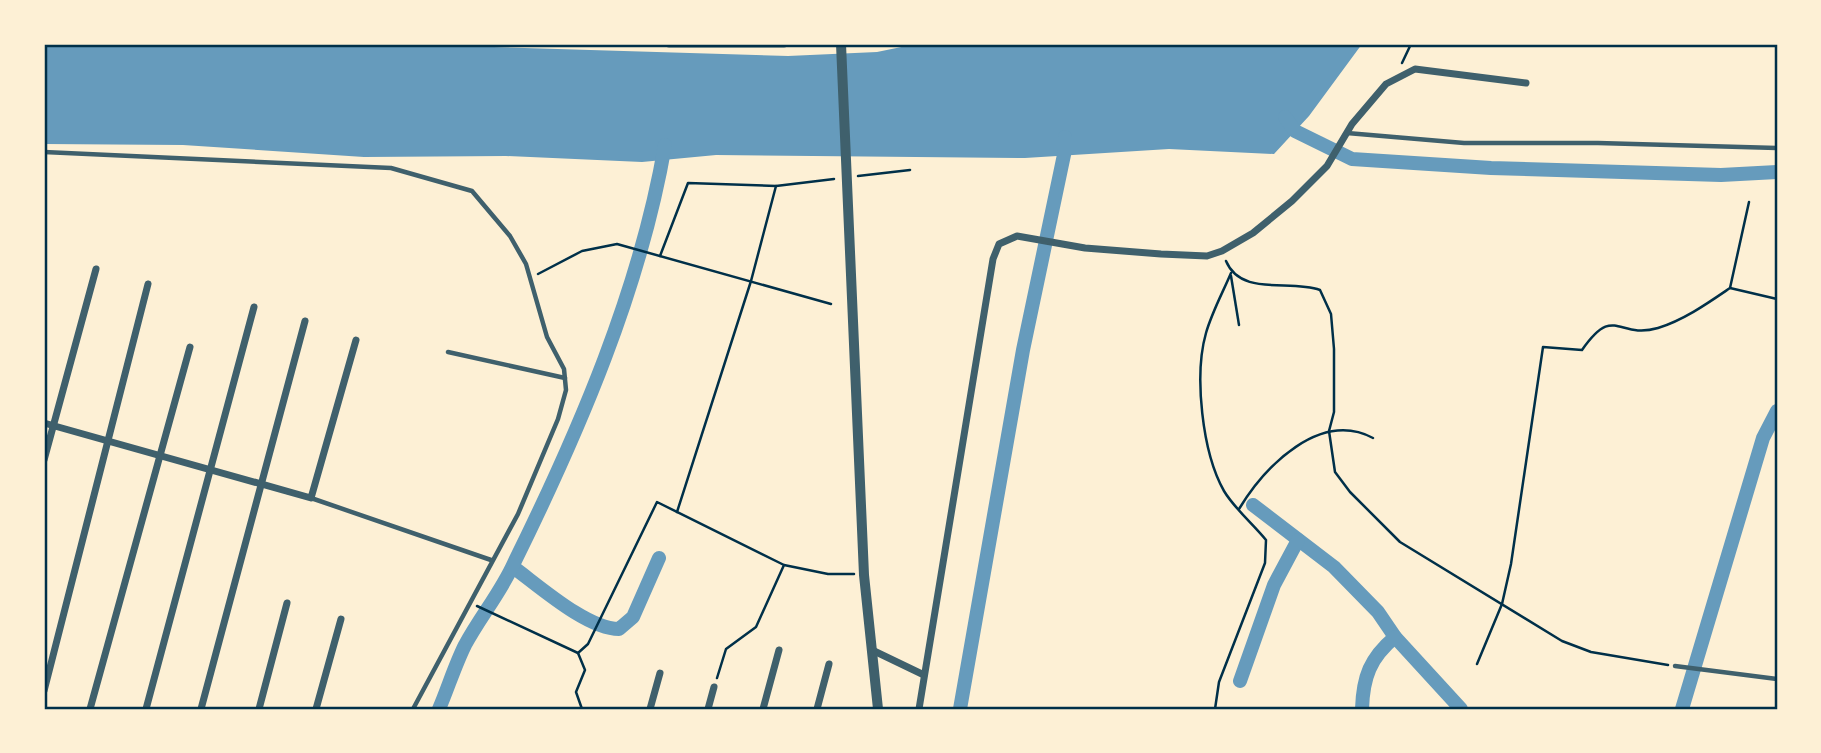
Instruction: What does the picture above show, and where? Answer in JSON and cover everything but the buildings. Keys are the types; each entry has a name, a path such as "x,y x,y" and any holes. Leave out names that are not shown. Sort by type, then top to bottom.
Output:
{"street":[{"path":"669,44 784,44"},
{"path":"841,44 864,575 878,709"},
{"path":"919,709 993,259 999,244 1017,236 1075,246 1207,256 1222,251 1253,233 1292,201 1326,166 1344,136 1386,84 1398,75 1415,69 1526,83"},
{"path":"44,460 96,269"},
{"path":"44,691 148,284"},
{"path":"146,709 254,307"},
{"path":"201,709 305,321"},
{"path":"44,423 311,498 356,340"},
{"path":"90,709 190,348"},
{"path":"259,709 286,603"},
{"path":"316,709 341,619"},
{"path":"763,709 779,650"},
{"path":"872,650 924,675"},
{"path":"817,709 829,664"},
{"path":"650,709 660,673"},
{"path":"708,709 714,687"}],"lane":[{"path":"1344,136 1464,143 1598,143 1777,148"},
{"path":"44,152 377,167 426,176 472,191 510,236 530,275 547,337 564,369 566,390 541,463 518,514 412,709"},
{"path":"448,352 565,378"},
{"path":"311,498 491,560"},
{"path":"1675,666 1777,679"}],"path":[{"path":"1398,75 1411,44"},
{"path":"857,177 910,170"},
{"path":"659,256 688,183 776,186 843,178"},
{"path":"677,512 751,281 776,186"},
{"path":"1477,664 1502,604 1511,564 1543,347 1582,350 1597,329 1609,324 1635,330 1657,328 1702,308 1730,288 1749,202"},
{"path":"530,275 544,274 582,251 617,244 831,304"},
{"path":"1222,251 1231,273 1239,325"},
{"path":"1231,273 1245,282 1273,286 1304,284 1320,290 1331,314 1334,349 1334,412 1329,431 1335,472 1358,500 1400,542 1562,641 1591,652 1675,666"},
{"path":"1215,709 1219,682 1265,563 1266,540 1224,491 1212,458 1201,384 1206,333 1231,273"},
{"path":"1730,288 1777,299"},
{"path":"1239,509 1255,482 1298,445 1329,431 1355,429 1373,439"},
{"path":"578,653 588,644 657,502 784,565 828,574 864,575"},
{"path":"714,687 726,649 756,627 784,565"},
{"path":"469,602 578,653 585,670 576,692 582,709"}],"water":[{"path":"44,44 395,44 788,56 877,52 916,44 1362,44 1309,116 1274,154 1169,149 1025,158 716,155 642,162 506,156 364,157 183,145 44,144"}],"waterway":[{"path":"1285,117 1295,131 1352,159 1491,168 1721,175 1777,172"},
{"path":"960,709 1023,350 1065,150 1065,137"},
{"path":"439,709 465,645 509,574 584,411 640,253 665,145"},
{"path":"1682,709 1763,438 1777,411"},
{"path":"1253,505 1334,567 1378,612 1395,637 1461,709"},
{"path":"1240,681 1274,585 1298,540"},
{"path":"513,567 578,614 606,627 619,629 633,617 659,558"},
{"path":"1362,709 1369,669 1379,653 1395,637"}]}
